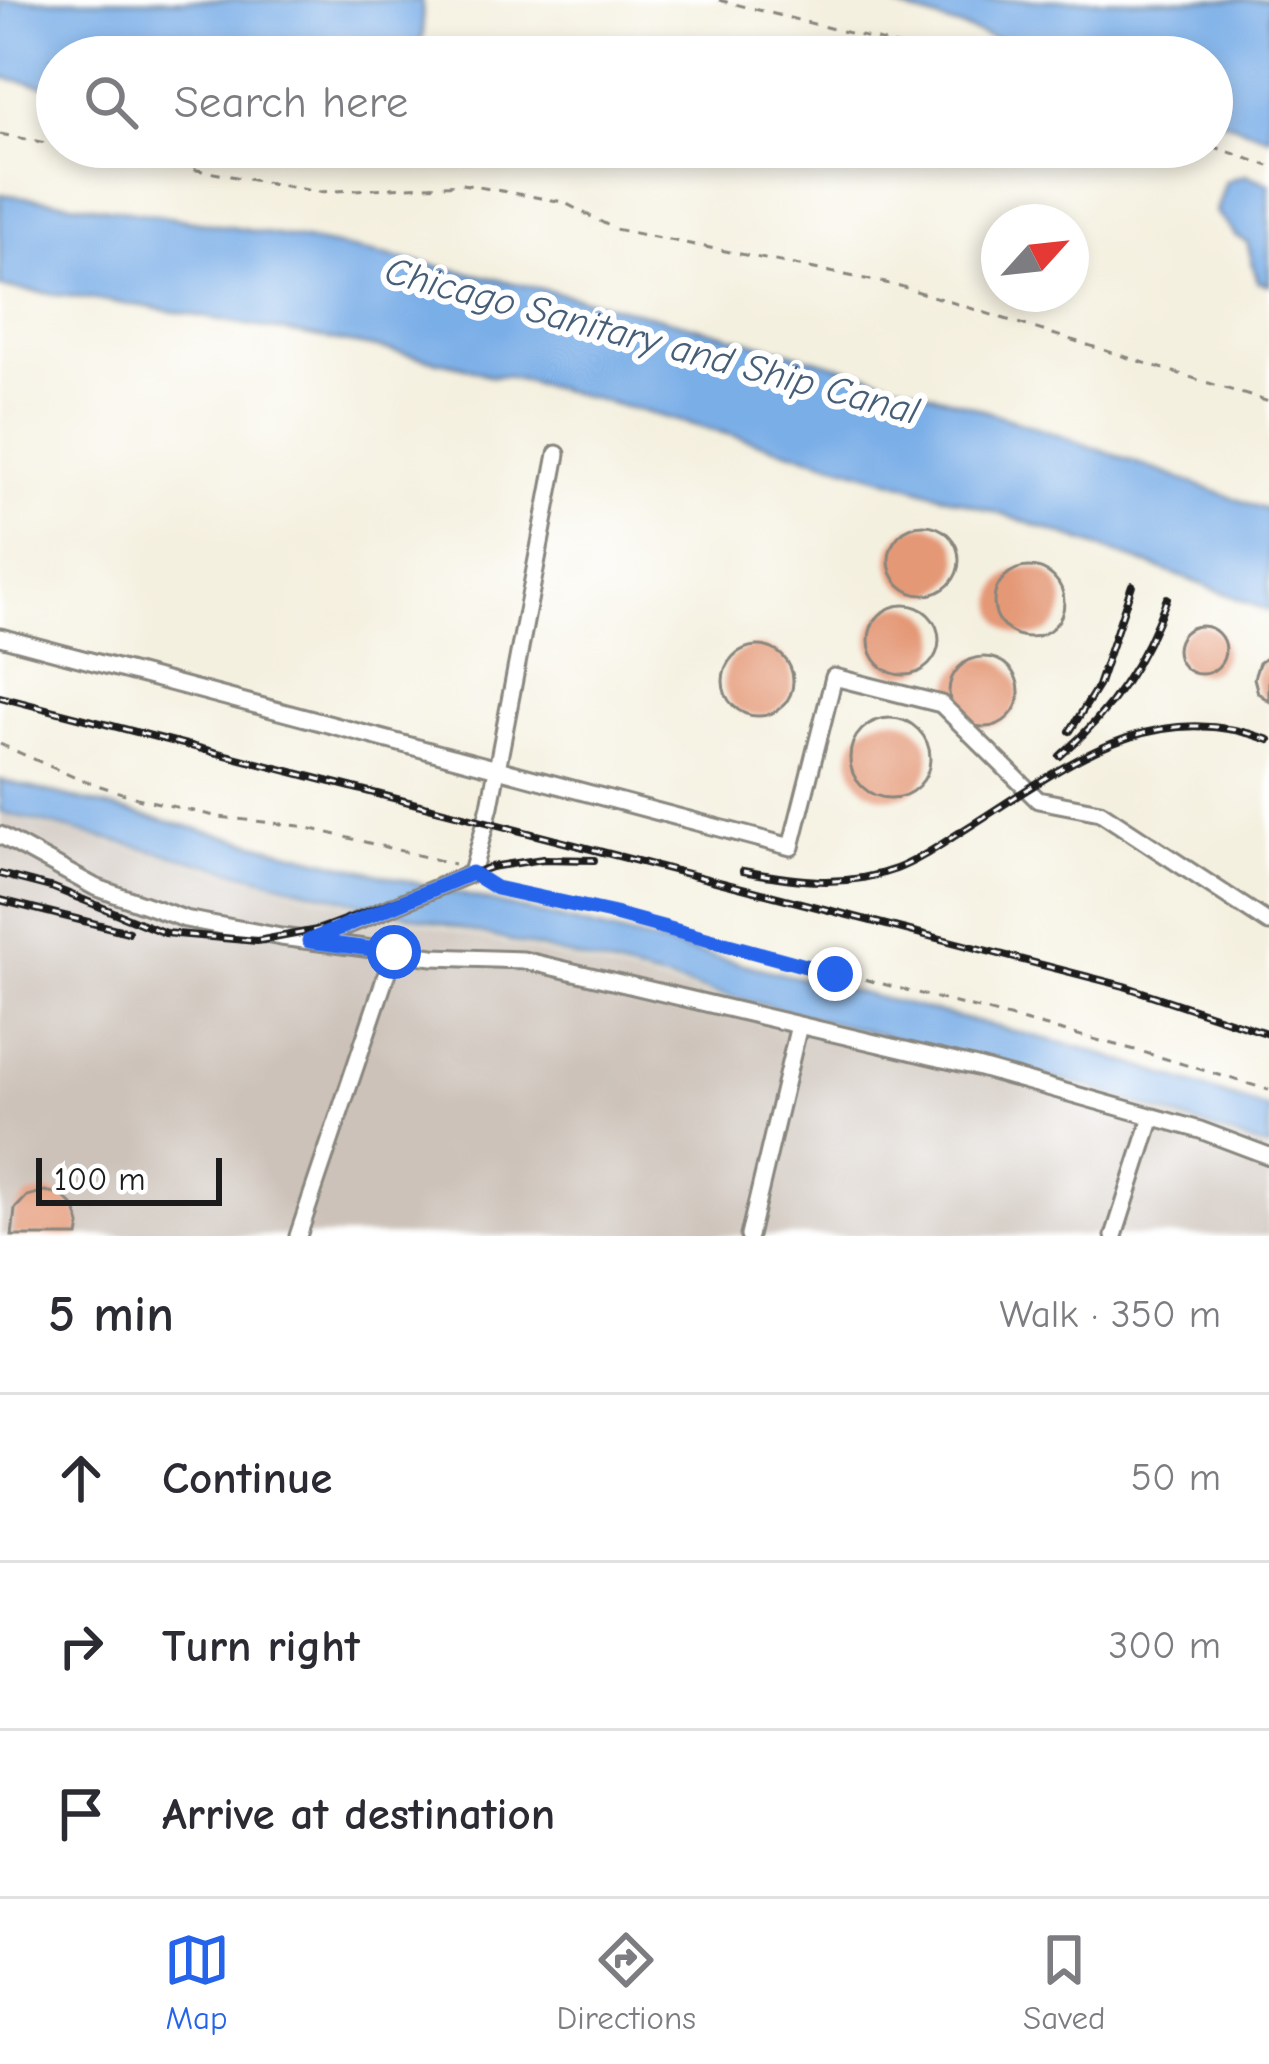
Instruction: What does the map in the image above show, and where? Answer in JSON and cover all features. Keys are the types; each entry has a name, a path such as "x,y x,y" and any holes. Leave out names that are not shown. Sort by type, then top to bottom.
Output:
{"lane":[{"path":"309,941 465,877 497,769 557,454"},
{"path":"0,637 791,847 834,676 941,704 1038,800 1100,812 1269,923"},
{"path":"0,836 94,887 185,919 394,952 523,960 973,1066 1269,1156"},
{"path":"298,1236 394,952"},
{"path":"749,1236 799,1025"},
{"path":"1114,1236 1152,1117"}],"path":[{"path":"719,0 861,36"},
{"path":"0,134 36,141"},
{"path":"1233,153 1269,166"},
{"path":"186,168 319,192 462,184 562,202 615,229 900,286 1269,402"},
{"path":"0,744 76,778 137,798 219,817 280,821 439,858 465,877 496,888 611,913 1142,1052 1269,1090"}],"shaded area":[{"path":"0,815 1130,1103 1269,1153 1269,1236 0,1236"}],"water":[{"path":"0,0 422,0 423,36 36,36 36,84 0,77"},
{"path":"876,0 1269,0 1269,137 1233,124 1233,36 987,36"},
{"path":"1245,175 1269,183 1269,285 1258,282 1247,242 1216,212 1226,181"},
{"name":"Chicago Sanitary and Ship Canal","path":"0,194 219,225 436,266 758,343 966,405 1269,511 1269,611 987,510 796,453 506,376 142,306 0,287"},
{"path":"0,780 1086,1049 1269,1109 1269,1149 1098,1090 0,812"}],"building":[{"path":"924,525 948,536 959,560 948,584 924,595 900,584 889,560 900,536"},
{"path":"1029,567 1053,578 1064,602 1053,626 1029,637 1005,626 994,602 1005,578"},
{"path":"904,605 928,616 939,640 928,664 904,675 880,664 869,640 880,616"},
{"path":"1201,626 1218,633 1225,650 1218,667 1201,674 1184,667 1177,650 1184,633"},
{"path":"758,646 782,657 793,681 782,705 758,716 734,705 723,681 734,657"},
{"path":"1269,656 1269,701 1258,693 1254,678 1259,663"},
{"path":"984,657 1008,668 1019,692 1008,716 984,727 960,716 949,692 960,668"},
{"path":"890,718 918,730 930,758 918,786 890,798 862,786 850,758 862,730"},
{"path":"45,1191 62,1195 75,1208 78,1236 12,1236 15,1209 27,1196"}],"railway":[{"path":"1070,731 1098,686 1132,585"},
{"path":"1060,756 1124,684 1167,598"},
{"path":"0,697 1124,986 1269,1034"},
{"path":"743,871 820,881 858,879 896,869 1073,762 1146,732 1185,726 1226,728 1269,740"},
{"path":"0,874 54,888 165,933 257,941 317,930 491,867 543,859 594,860"},
{"path":"0,900 128,932"}],"route":[{"path":"394,952 309,941 472,873 496,888 611,913 835,974"}]}
